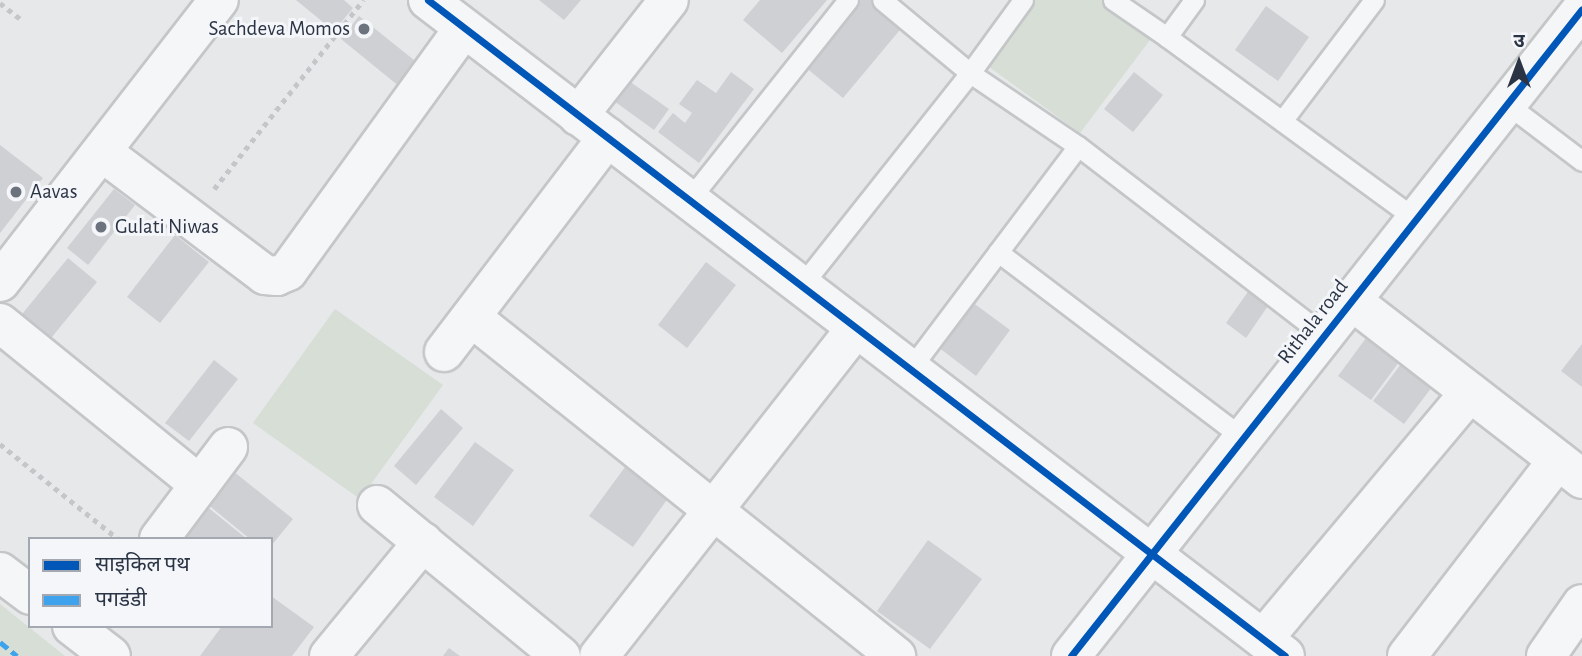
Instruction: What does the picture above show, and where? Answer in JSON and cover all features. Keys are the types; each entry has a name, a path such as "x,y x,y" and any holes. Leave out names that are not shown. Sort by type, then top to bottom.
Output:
{"street":[{"path":"0,282 219,0"},
{"path":"428,0 1274,648 1470,392"},
{"path":"444,352 471,317 593,127 669,0"},
{"name":"Rithala road","path":"1078,654 1152,554 1582,9"},
{"path":"102,152 265,275 288,271 464,28"},
{"path":"1352,301 1570,469 1407,656"},
{"path":"471,317 896,656"},
{"path":"0,323 200,485"},
{"path":"598,656 856,328"},
{"path":"161,537 228,447"},
{"path":"377,505 561,656"},
{"path":"329,656 423,542"},
{"path":"0,572 28,593"},
{"path":"1546,656 1577,620"}],"lane":[{"path":"688,201 848,0"},
{"path":"882,0 970,73 1078,146 1325,335"},
{"path":"801,286 970,73 1023,0"},
{"path":"1113,0 1416,219"},
{"path":"1167,37 1195,0"},
{"path":"1282,121 1374,0"},
{"path":"1507,104 1582,161"},
{"path":"910,369 1078,146"},
{"path":"998,252 1243,438"}],"path":[{"path":"189,220 363,0"},
{"path":"0,3 23,21"},
{"path":"0,444 116,537"}],"shaded area":[{"path":"1032,0 1104,0 1153,36 1080,133 985,64"},
{"path":"335,309 443,385 360,499 253,423"},
{"path":"0,604 65,656 0,656"}],"building":[{"path":"296,0 344,0 353,8 334,31"},
{"path":"539,0 581,0 564,20"},
{"path":"760,0 827,0 782,53 743,20"},
{"path":"860,0 874,0 904,25 843,98 805,67"},
{"path":"1266,6 1309,37 1278,81 1235,50"},
{"path":"359,16 419,64 400,87 341,39"},
{"path":"731,72 754,89 699,163 658,132 673,113 685,123 692,113 679,104 697,80 716,93"},
{"path":"1134,72 1163,95 1133,132 1104,109"},
{"path":"629,81 669,109 654,130 614,101"},
{"name":"Aavas","path":"0,145 43,178 0,233"},
{"name":"Gulati Niwas","path":"114,189 135,205 88,265 67,248"},
{"path":"175,235 209,262 160,323 127,297"},
{"path":"68,258 97,282 47,343 18,319"},
{"path":"706,262 736,285 687,348 658,325"},
{"path":"1252,286 1272,300 1246,338 1226,323"},
{"path":"972,302 1010,330 976,376 938,347"},
{"path":"1369,334 1402,358 1371,400 1338,376"},
{"path":"1582,344 1582,387 1561,371"},
{"path":"214,360 238,379 189,441 165,423"},
{"path":"1404,360 1435,383 1404,424 1373,401"},
{"path":"441,409 463,428 416,485 394,466"},
{"path":"475,442 514,470 473,526 434,497"},
{"path":"631,459 674,490 633,547 589,516"},
{"path":"233,471 293,519 273,544 273,537 248,537 206,503"},
{"path":"205,505 245,537 182,537"},
{"path":"928,540 982,579 930,649 877,611"},
{"path":"273,597 314,627 292,656 200,656 221,628 273,628"},
{"path":"449,648 460,656 443,656"}],"marked path":[{"path":"0,642 17,656"}],"cycle path":[{"path":"428,0 1285,656"},
{"path":"1071,656 1582,9"}],"place":[{"name":"Sachdeva Momos","path":"364,29"},
{"name":"Aavas","path":"16,192"},
{"name":"Gulati Niwas","path":"101,227"}]}
